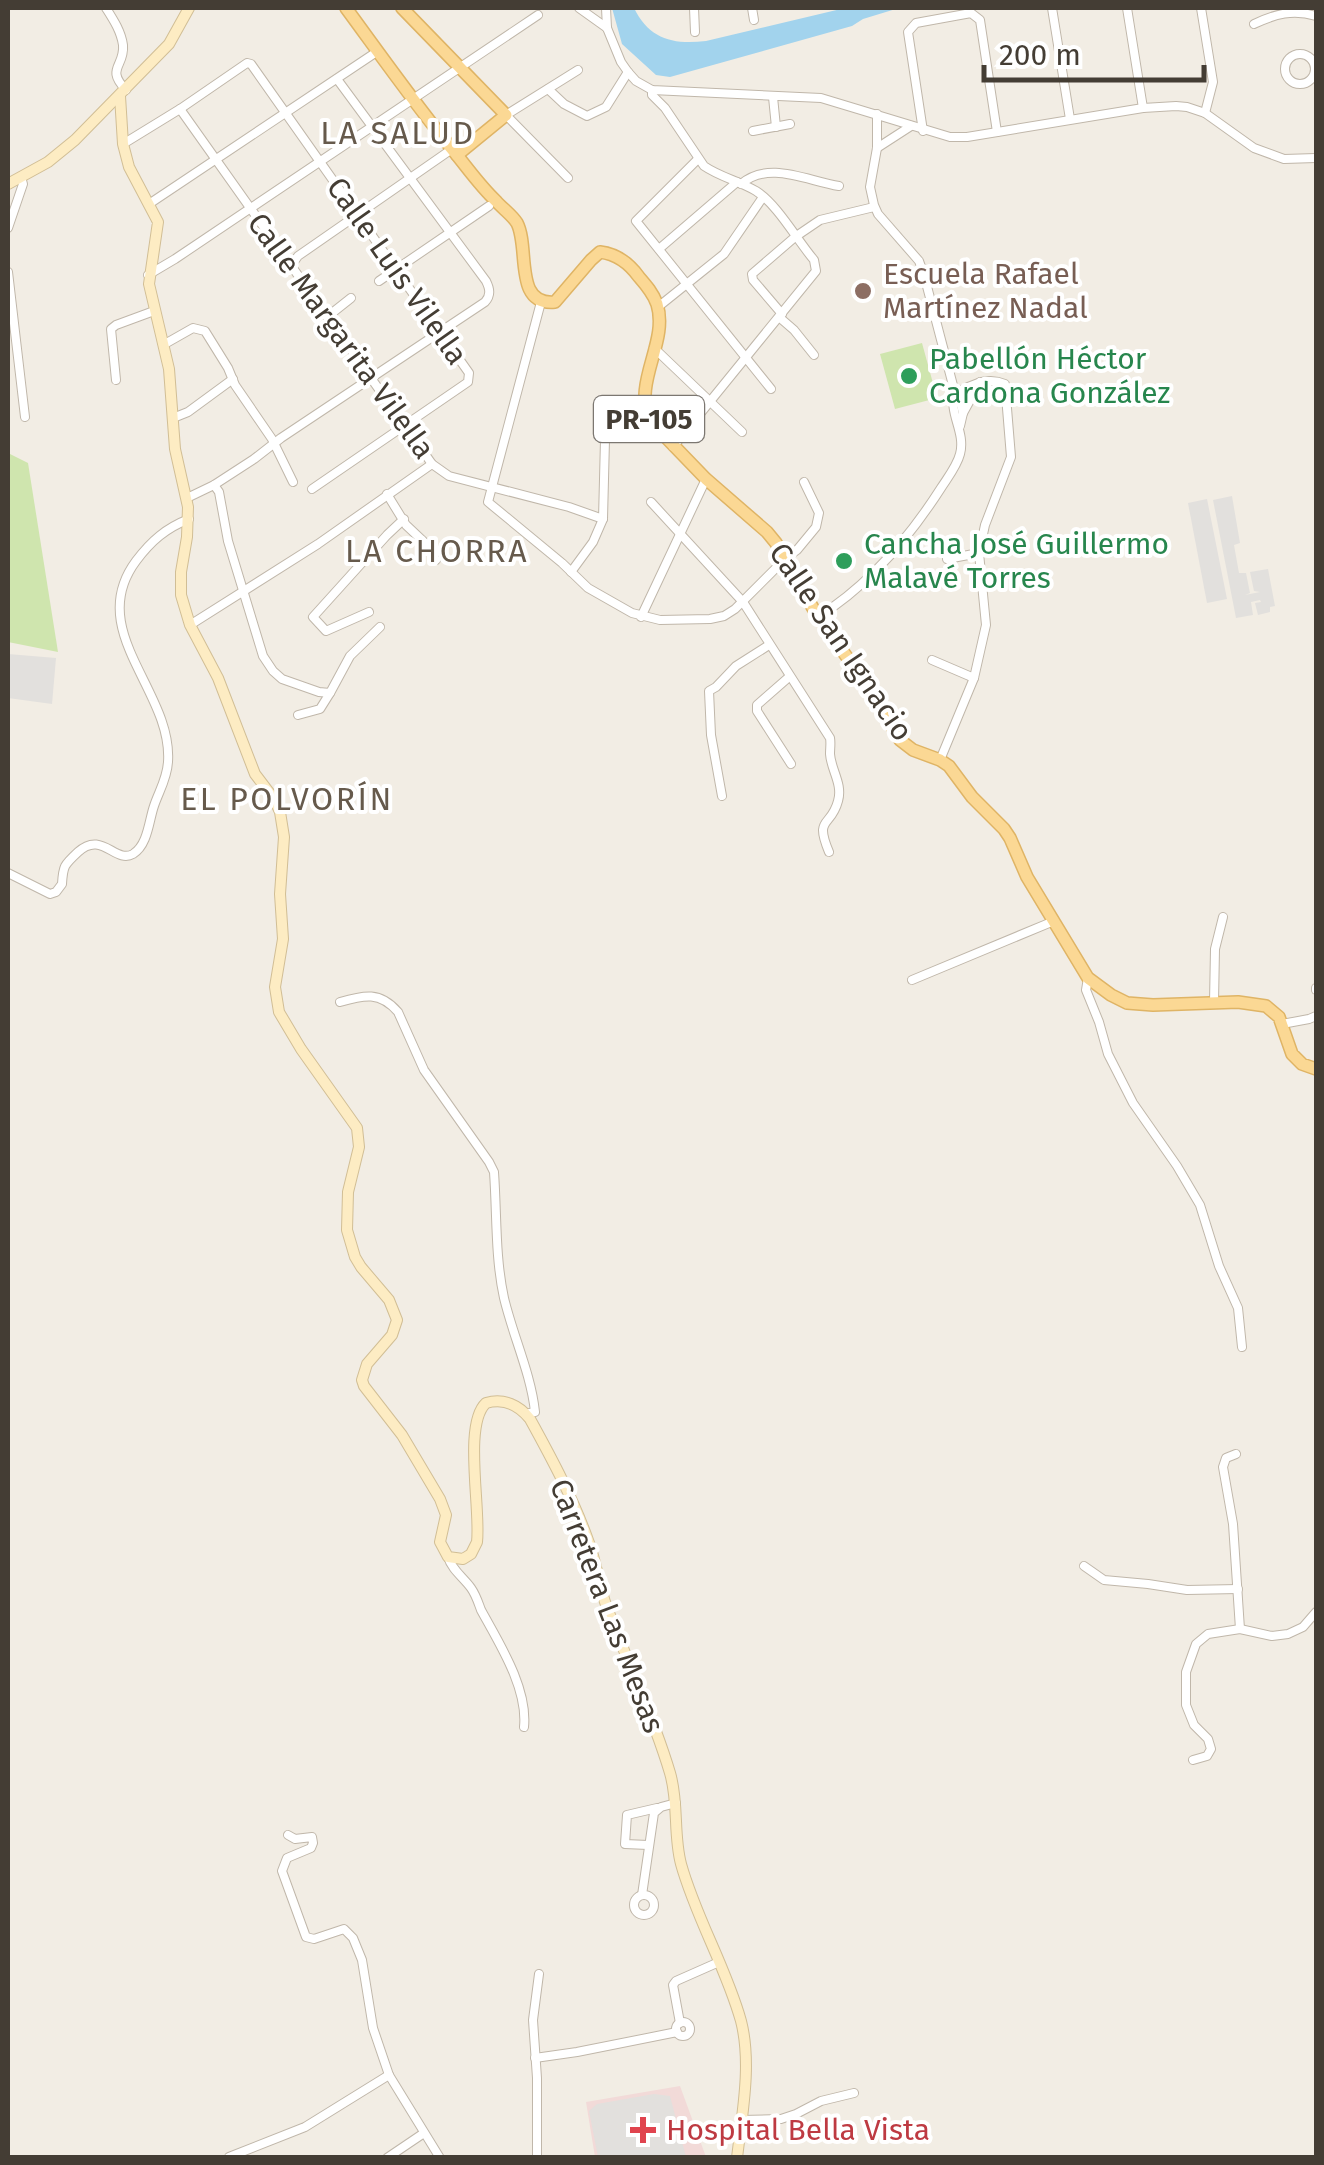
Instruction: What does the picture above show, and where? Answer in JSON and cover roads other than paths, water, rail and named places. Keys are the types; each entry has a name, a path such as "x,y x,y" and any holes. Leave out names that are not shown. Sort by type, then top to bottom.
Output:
{"main road":[{"path":"346,8 454,152 516,220 529,290 534,297 541,302 558,300 600,252 613,254 633,268 658,308"},
{"path":"402,8 506,115 454,152"},
{"name":"Calle San Ignacio","path":"658,308 659,324 645,386 644,409 650,421 706,479 766,532 900,740 940,760"},
{"name":"PR-105","path":"940,760 955,771 972,797 1010,838 1026,877 1088,978 1127,1002 1260,1004 1274,1012 1282,1024"},
{"path":"1282,1024 1292,1054 1316,1070"}],"street":[{"path":"106,8 122,45 115,76 123,93 123,144 134,177 158,222 148,275 172,388 176,450 187,498 189,519 180,584 190,625 218,678 255,774 280,812 284,837 280,894 284,938 275,987 278,1012 358,1128 359,1147 348,1192 347,1230 360,1267 389,1300 397,1320 392,1335 366,1364 362,1380 367,1392 402,1435 440,1499 446,1516 440,1542 450,1565 475,1594 498,1640 524,1712 524,1727"},
{"path":"8,184 58,154 123,93 169,44 189,8"},
{"path":"579,8 607,28"},
{"path":"606,8 607,28 621,62 636,81 652,90 822,98 950,138 1142,108 1188,107 1205,113 1254,148 1284,158 1316,158"},
{"path":"694,8 695,32"},
{"path":"752,8 754,20"},
{"path":"1052,8 1070,119"},
{"path":"1127,8 1142,108"},
{"path":"1201,8 1213,82 1205,113"},
{"path":"1254,24 1286,12 1316,16"},
{"path":"923,130 908,32 916,23 971,13 980,20 996,132"},
{"path":"148,275 538,15"},
{"path":"149,204 378,50"},
{"path":"1291,56 1314,56 1312,79 1298,84 1286,76 1286,61 1291,56"},
{"name":"Calle Luis Vilella","path":"180,109 247,62 251,64 469,373 468,382 406,425"},
{"path":"568,178 506,115 578,70"},
{"path":"548,89 564,104 587,116 606,107 628,72"},
{"path":"187,498 214,485 442,332 487,300 490,293 337,78"},
{"path":"652,90 698,159 712,172 763,197 816,263 816,272 673,446"},
{"path":"773,98 776,127"},
{"path":"123,144 180,109"},
{"name":"Calle Margarita Vilella","path":"180,109 432,464 450,476 602,518"},
{"path":"877,114 877,148 870,187 874,207 924,274 963,413"},
{"path":"753,130 790,124"},
{"path":"877,148 911,126"},
{"path":"291,266 298,256 454,152"},
{"path":"698,159 636,222 771,390"},
{"path":"659,248 752,175 786,174 838,186"},
{"path":"8,228 24,184 21,177"},
{"path":"658,308 724,254 763,197"},
{"path":"378,281 489,206"},
{"path":"814,355 752,280 752,274 795,237 825,218 874,207"},
{"path":"8,272 25,417"},
{"path":"328,316 352,298"},
{"path":"541,302 488,502 596,594 641,617 678,620 730,614 816,527 818,509 804,482"},
{"path":"116,380 111,329 154,311"},
{"path":"163,345 195,328 205,331 275,444 293,482"},
{"path":"654,348 742,432"},
{"path":"173,418 188,412 233,379"},
{"path":"818,617 848,596 912,531 959,458 962,443 952,398 955,393 994,379 1005,384 1010,457 979,553 986,624 974,678 940,760"},
{"path":"960,426 980,382"},
{"path":"572,572 593,542 602,518 606,400"},
{"path":"312,490 406,425"},
{"path":"190,625 318,544 432,464"},
{"path":"641,617 706,479"},
{"path":"214,485 260,648 274,672 287,681 330,693"},
{"path":"387,494 406,525 436,560"},
{"path":"651,502 742,602 832,744 830,755 838,777 838,801 823,829 829,852"},
{"path":"8,873 50,894 59,889 62,870 83,847 95,844 127,856 142,844 166,780 168,752 160,715 121,626 120,595 133,565 153,541 189,519"},
{"path":"368,612 326,631 313,618 404,519"},
{"path":"947,559 979,553"},
{"path":"298,715 320,708 344,665 380,627"},
{"path":"722,796 711,735 709,691 736,666 769,645"},
{"path":"932,660 974,678"},
{"path":"789,676 764,696 757,711 791,764"},
{"path":"1214,1002 1214,949 1223,916"},
{"path":"912,980 1054,921"},
{"path":"1088,978 1086,990 1116,1070 1200,1205 1219,1266 1238,1308 1242,1348"},
{"path":"340,1002 368,994 393,1005 424,1070 494,1172 502,1286 535,1412 526,1414 499,1400 486,1402 479,1412 474,1433 476,1542 463,1560 448,1557"},
{"path":"1282,1024 1316,1016"},
{"name":"Carretera Las Mesas","path":"526,1414 570,1496 588,1540 604,1600 664,1754 676,1803 680,1860 742,2028 745,2067 737,2158"},
{"path":"1236,1454 1228,1456 1223,1467 1233,1524 1240,1629"},
{"path":"1084,1566 1104,1580 1187,1590 1238,1589"},
{"path":"1194,1760 1207,1756 1211,1749 1186,1705 1186,1672 1196,1644 1208,1634 1240,1629 1272,1636 1288,1634 1303,1627 1316,1612"},
{"path":"648,1845 625,1844 627,1814 676,1803"},
{"path":"642,1894 652,1821 661,1807"},
{"path":"288,1836 312,1837 311,1848 286,1858 282,1871 306,1936 314,1939 344,1929 353,1938 362,1960 373,2028 389,2075 440,2158"},
{"path":"536,2058 678,2027 673,1985 680,1978 718,1962"},
{"path":"537,2158 533,2010 539,1974"},
{"path":"229,2157 305,2127 389,2075"},
{"path":"741,2120 781,2118 821,2101 854,2094"},
{"path":"387,2158 424,2133"}],"water":[{"path":"612,8 634,8 647,27 663,38 694,42 845,8 899,8 852,26 670,77 656,75 622,44"}],"place":[{"name":"Escuela Rafael Martínez Nadal","path":"863,291"},
{"name":"Pabellón Héctor Cardona González","path":"909,376"},
{"name":"Cancha José Guillermo Malavé Torres","path":"844,561"},
{"name":"Hospital Bella Vista","path":"643,2130"}],"district":[{"name":"LA SALUD","path":"398,133"},
{"name":"LA CHORRA","path":"437,551"},
{"name":"EL POLVORÍN","path":"287,799"}]}
